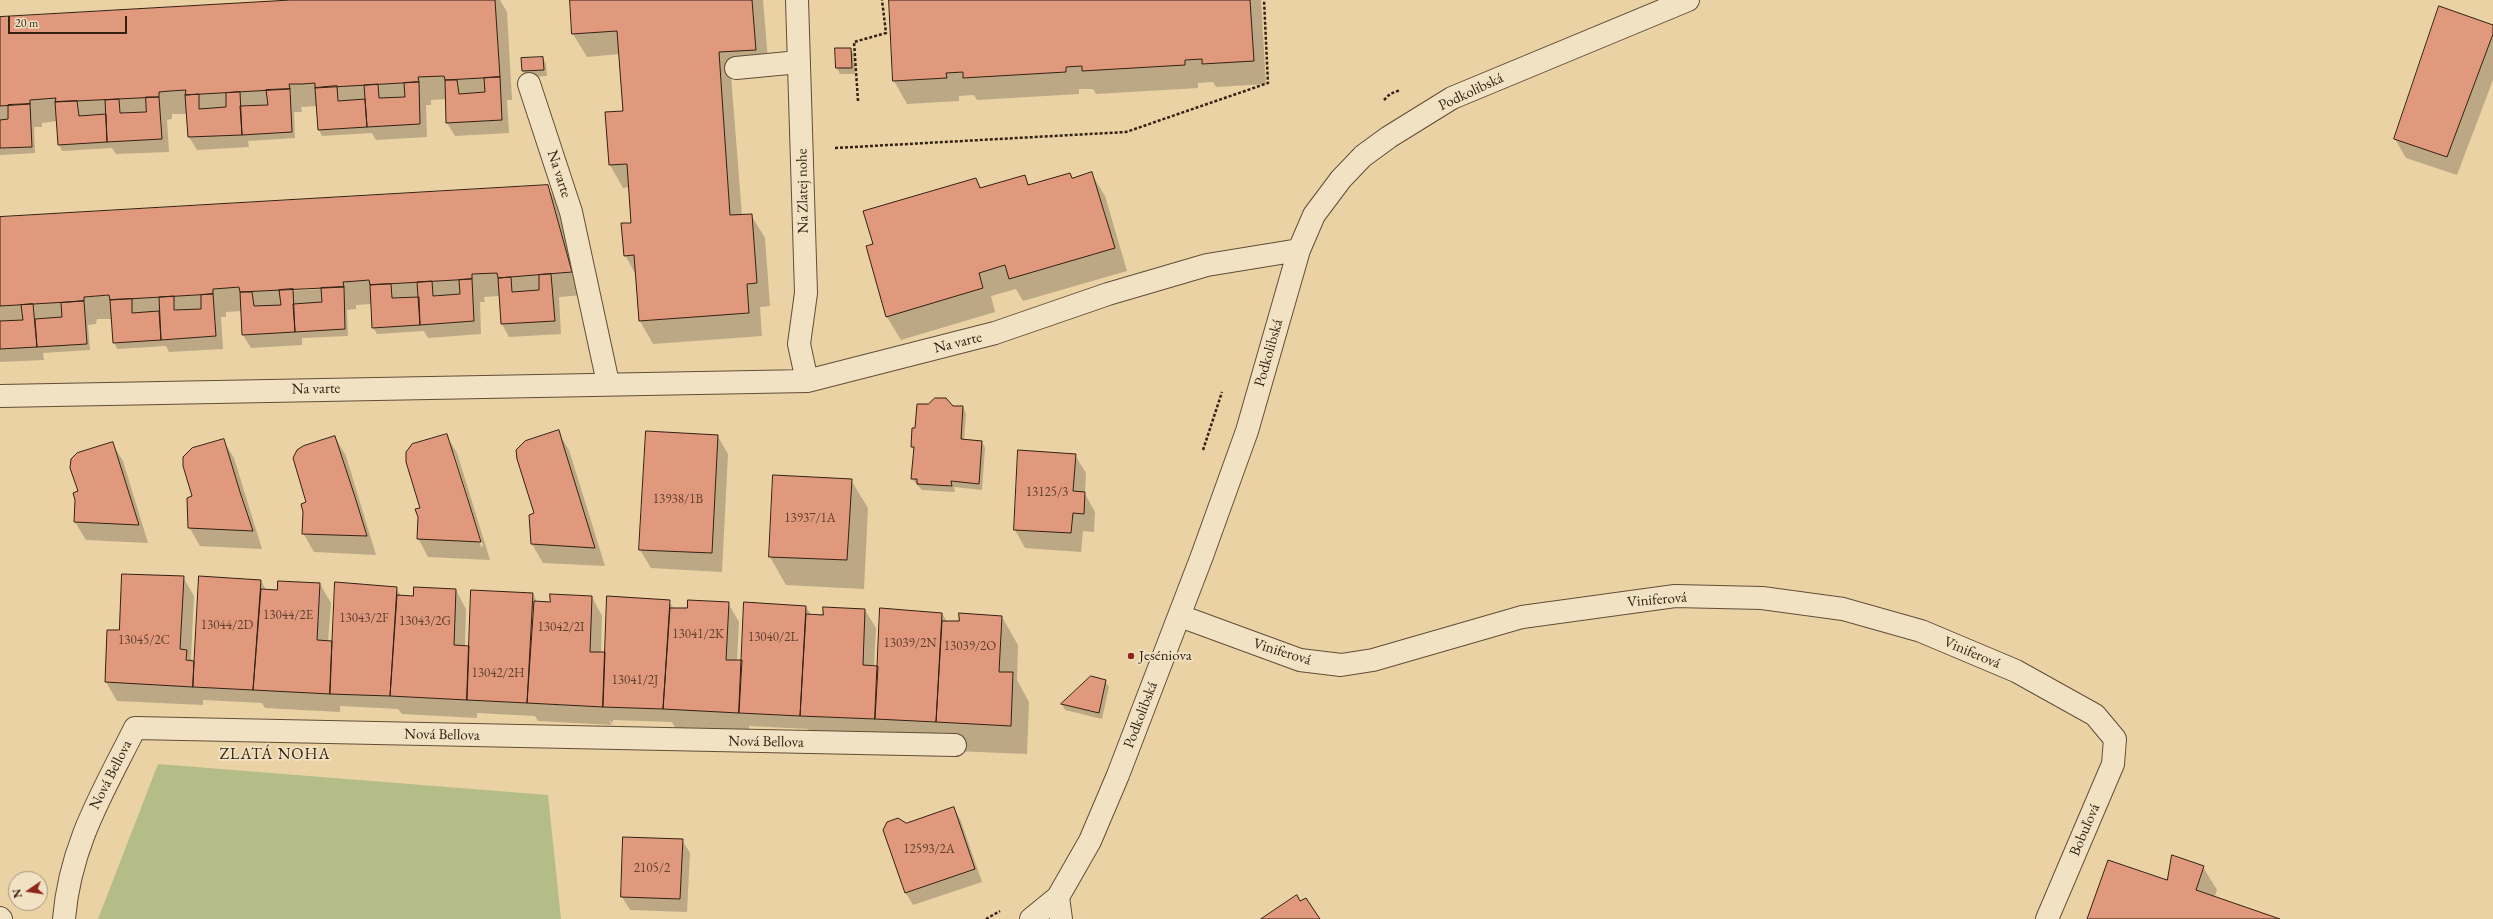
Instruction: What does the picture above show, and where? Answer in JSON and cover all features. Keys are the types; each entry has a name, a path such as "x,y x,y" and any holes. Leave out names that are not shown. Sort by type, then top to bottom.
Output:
{"street":[{"name":"Na Zlatej nohe","path":"797,0 806,294 799,344 807,381"},
{"name":"Podkolibská","path":"1058,897 1093,834 1118,775 1180,616 1247,431 1298,250 1314,215 1340,179 1362,156 1415,120 1452,98 1688,0"},
{"path":"736,68 799,62"},
{"name":"Na varte","path":"529,84 571,212 608,384"},
{"name":"Na varte","path":"0,396 807,381 995,333 1108,294 1207,265 1298,250"},
{"name":"Viniferová","path":"1180,616 1300,660 1341,665 1373,660 1522,617 1675,596 1762,598 1843,609 1921,631 2016,671 2095,715 2115,739"},
{"name":"Nová Bellova","path":"64,919 66,890 83,831 135,728 955,745"},
{"name":"Bobuľová","path":"2047,919 2113,764 2115,739"},
{"path":"1031,919 1058,897"},
{"path":"1058,897 1061,919"}],"path":[{"path":"858,101 854,42 886,33 882,0"},
{"path":"802,149 1126,132 1268,83 1264,0"}],"green space":[{"path":"158,764 548,795 561,919 98,919"}],"building":[{"path":"291,0 495,0 500,77 445,80 444,76 418,77 419,82 315,88 315,83 289,84 290,89 185,95 186,90 159,92 159,97 55,102 56,98 30,100 30,104 0,106 0,17"},
{"path":"570,0 752,0 756,50 719,52 730,215 752,214 757,283 747,284 749,313 639,321 634,255 624,256 621,223 631,223 627,164 609,165 605,112 623,111 617,31 572,34"},
{"path":"889,0 1250,0 1254,61 1202,64 1202,59 1185,60 1185,65 1082,71 1082,66 1066,67 1066,72 963,78 963,72 946,73 947,78 893,81"},
{"path":"2439,6 2493,25 2493,34 2447,157 2394,139"},
{"path":"835,48 851,48 852,68 836,68"},
{"path":"543,57 544,70 522,71 521,58"},
{"path":"500,77 502,120 446,123 445,80 457,80 459,94 485,92 484,78"},
{"path":"419,82 420,124 367,127 364,85 378,84 379,98 405,97 404,83"},
{"path":"337,86 338,101 365,99 367,127 318,130 315,88"},
{"path":"290,89 292,132 242,135 240,106 268,105 266,90"},
{"path":"240,92 242,135 188,137 185,95 199,94 199,109 226,107 226,93"},
{"path":"146,97 159,97 162,139 107,142 105,100 119,99 120,113 146,112"},
{"path":"77,101 79,116 106,114 107,142 58,145 55,102"},
{"path":"30,104 32,147 0,148 0,120 8,119 8,105"},
{"path":"1092,172 1115,248 1009,279 1005,265 979,273 983,288 886,317 866,246 873,244 863,211 976,178 980,188 1025,175 1028,185 1070,173 1072,178"},
{"path":"548,185 572,272 498,278 497,273 472,274 472,279 370,285 369,280 343,282 344,287 240,292 239,287 213,289 213,294 110,300 109,295 84,297 84,301 0,306 0,217"},
{"path":"551,274 555,321 501,324 498,278 511,277 512,292 539,290 539,275"},
{"path":"472,279 474,321 420,325 417,282 432,281 433,296 460,294 459,280"},
{"path":"391,284 392,298 419,297 420,325 372,328 370,285"},
{"path":"344,287 345,329 295,332 293,304 322,302 321,288"},
{"path":"293,289 295,332 242,335 240,292 252,292 254,306 281,305 279,290"},
{"path":"213,294 216,336 161,340 159,297 174,296 174,310 201,309 201,295"},
{"path":"132,299 132,313 159,311 161,340 113,343 110,300"},
{"path":"84,301 87,344 37,347 35,319 62,317 61,303"},
{"path":"33,304 37,347 0,349 0,321 23,320 21,305"},
{"path":"935,398 946,398 953,406 963,406 961,439 982,441 979,484 951,481 952,486 917,484 917,479 911,479 914,447 911,447 912,428 915,428 917,404 928,404"},
{"path":"559,430 595,548 531,544 529,515 534,513 517,459 516,450 525,441"},
{"path":"646,431 718,435 712,553 639,550"},
{"path":"447,434 481,542 417,539 418,517 415,509 420,508 406,462 406,452 412,444"},
{"path":"335,436 367,536 302,534 303,512 301,504 306,502 293,458 297,450 303,446"},
{"path":"224,439 253,531 188,528 187,498 192,496 183,466 183,457 192,448"},
{"path":"113,442 139,525 74,522 75,500 73,493 78,491 70,468 71,459 77,453"},
{"path":"1018,450 1076,454 1073,491 1085,492 1084,514 1073,513 1071,533 1014,530"},
{"path":"773,475 852,479 847,560 769,557"},
{"path":"122,574 184,576 180,649 187,650 186,660 194,661 193,687 105,682 107,630 119,630"},
{"path":"199,576 261,580 253,690 193,687"},
{"path":"278,581 320,583 317,640 332,641 330,694 253,690 261,589 277,590"},
{"path":"335,582 397,587 390,696 330,694"},
{"path":"414,587 456,589 454,645 469,646 467,700 390,696 397,595 413,596"},
{"path":"471,590 533,593 527,703 467,700"},
{"path":"550,594 592,596 590,652 605,652 603,707 527,703 534,601 550,602"},
{"path":"607,596 670,600 663,709 603,707"},
{"path":"688,600 729,602 726,660 742,660 739,713 663,709 670,608 687,608"},
{"path":"744,602 806,606 800,716 739,713"},
{"path":"823,607 865,609 863,665 878,666 875,719 800,716 806,614 823,615"},
{"path":"880,608 942,613 936,722 875,719"},
{"path":"959,613 1002,616 999,672 1013,672 1011,726 936,722 942,621 959,621"},
{"path":"1091,676 1106,680 1099,713 1061,704"},
{"path":"954,807 975,869 905,893 883,830 887,822 898,818 906,823"},
{"path":"623,837 683,839 680,899 621,897"},
{"path":"2172,855 2204,866 2196,890 2280,919 2087,919 2108,860 2167,880"},
{"path":"1297,895 1300,901 1306,898 1320,919 1261,919"}],"place":[{"name":"Jeséniova","path":"1131,656"}],"district":[{"name":"ZLATÁ NOHA","path":"275,755"}]}
